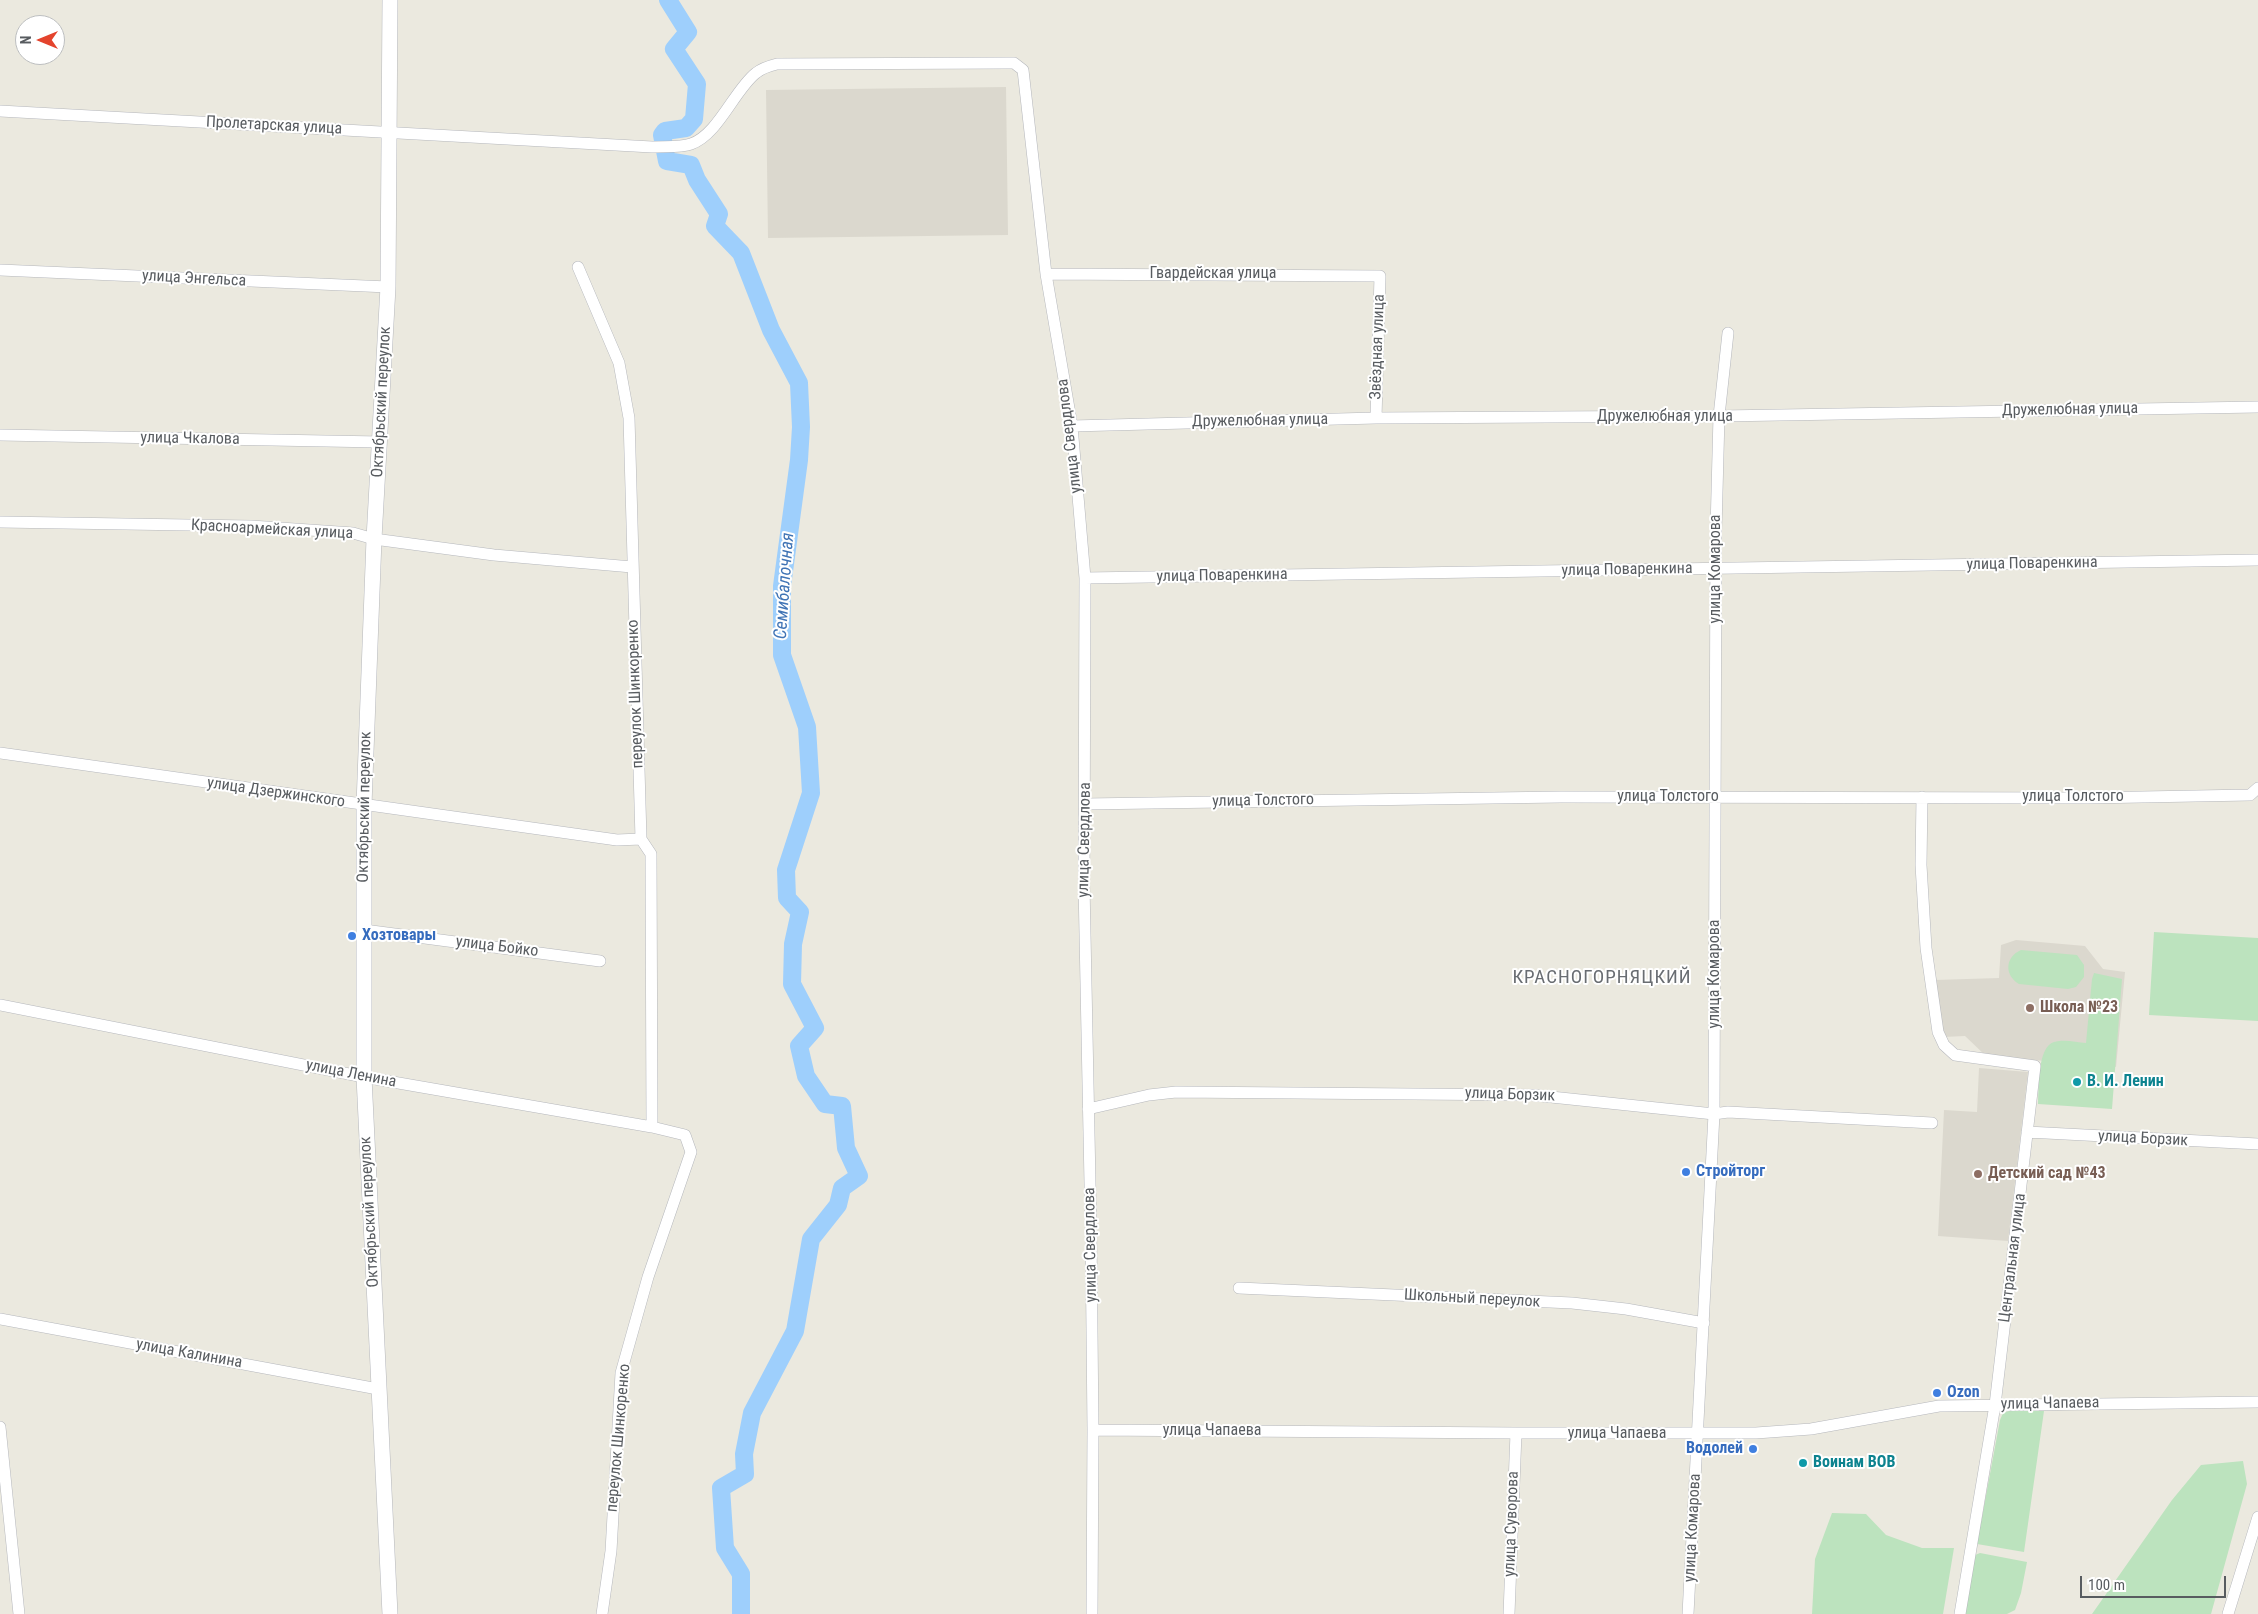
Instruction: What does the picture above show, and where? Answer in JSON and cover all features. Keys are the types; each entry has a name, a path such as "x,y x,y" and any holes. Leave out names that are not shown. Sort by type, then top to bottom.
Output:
{"street":[{"name":"Октябрьский переулок","path":"390,0 388,287 374,539 364,805 364,1077 390,1614"},
{"name":"Пролетарская улица","path":"0,111 549,142 652,147 686,146 700,140 732,104 754,74 765,67 777,64 1008,62 1014,63 1022,70"},
{"name":"улица Свердлова","path":"1022,70 1046,274 1072,426 1085,578 1086,804 1084,884 1093,1430 1092,1614"},
{"name":"переулок Шинкоренко","path":"578,267 619,363 629,418 641,839 651,854 652,1127"},
{"name":"улица Энгельса","path":"0,270 388,287"},
{"name":"Гвардейская улица","path":"1046,274 1380,276"},
{"name":"Звёздная улица","path":"1376,418 1380,276"},
{"name":"улица Комарова","path":"1688,1614 1699,1434 1714,1114 1716,569 1719,416 1728,333"},
{"name":"Дружелюбная улица","path":"1072,426 1376,418 1719,416 2258,407"},
{"name":"улица Чкалова","path":"0,435 380,442"},
{"name":"Красноармейская улица","path":"0,522 251,526 353,533 374,539 494,555 632,567"},
{"name":"улица Поваренкина","path":"1085,578 2258,560"},
{"name":"улица Дзержинского","path":"0,753 617,840 641,839"},
{"name":"улица Толстого","path":"1086,804 1562,797 2088,798 2254,791"},
{"name":"Центральная улица","path":"1922,797 1921,864 1926,948 1938,1032 1944,1045 1955,1055 2035,1066 1995,1405 1960,1614"},
{"name":"улица Бойко","path":"364,930 600,961"},
{"name":"улица Ленина","path":"0,1005 364,1077 652,1127 684,1135 691,1152"},
{"name":"улица Борзик","path":"1088,1109 1149,1095 1176,1092 1473,1094 1560,1097 1714,1114 1728,1112 1932,1123"},
{"name":"улица Борзик","path":"2027,1132 2258,1144"},
{"name":"переулок Шинкоренко","path":"602,1614 611,1551 621,1373 648,1277 691,1152"},
{"name":"Школьный переулок","path":"1239,1288 1572,1303 1626,1309 1704,1323"},
{"name":"улица Калинина","path":"0,1319 378,1389"},
{"name":"улица Чапаева","path":"1093,1430 1699,1434 1811,1429 1939,1406 2258,1402"},
{"path":"0,1427 19,1614"},
{"name":"улица Суворова","path":"1509,1614 1516,1434"},
{"path":"2228,1614 2258,1517"}],"shaded area":[{"path":"1006,87 1008,235 768,238 766,90"},
{"name":"Школа №23","path":"2016,940 2085,946 2103,969 2125,972 2116,1067 1986,1056 1965,1036 1943,1037 1935,980 1999,978 2001,945"},
{"name":"Детский сад №43","path":"1979,1068 2028,1072 2008,1241 1938,1236 1944,1110 1977,1112"}],"green space":[{"path":"2154,932 2258,938 2258,1021 2149,1015"},
{"path":"2021,950 2077,955 2084,965 2084,977 2076,987 2068,989 2019,984 2011,976 2008,966 2012,957"},
{"path":"2094,973 2122,979 2112,1109 2038,1104 2040,1069 2044,1052 2048,1045 2062,1041 2086,1043"},
{"path":"2009,1411 2044,1411 2024,1552 1977,1544 2000,1420 2003,1413"},
{"path":"2243,1461 2247,1484 2211,1614 2092,1614 2172,1500 2201,1465"},
{"path":"1832,1513 1866,1514 1886,1535 1922,1548 1954,1548 1943,1614 1812,1614 1815,1559"},
{"path":"1980,1553 2027,1562 2021,1593 2015,1610 2007,1614 1965,1614 1975,1555"}],"waterway":[{"name":"Семибалочная","path":"668,0 688,32 674,49 697,84 694,119 686,128 665,131 662,135 667,161 691,165 697,180 719,214 715,226 741,253 771,330 799,383 801,427 799,460 782,586 782,655 807,727 811,793 786,870 787,898 800,912 793,944 792,984 815,1028 799,1046 806,1076 825,1104 842,1106 846,1148 859,1176 842,1188 838,1205 811,1239 795,1331 752,1413 744,1454 745,1474 721,1488 725,1548 741,1574 741,1614"}],"place":[{"name":"Хозтовары","path":"352,936"},
{"name":"Школа №23","path":"2030,1008"},
{"name":"В. И. Ленин","path":"2077,1082"},
{"name":"Стройторг","path":"1686,1172"},
{"name":"Детский сад №43","path":"1978,1174"},
{"name":"Ozon","path":"1937,1393"},
{"name":"Водолей","path":"1753,1449"},
{"name":"Воинам ВОВ","path":"1803,1463"}],"district":[{"name":"КРАСНОГОРНЯЦКИЙ","path":"1602,978"}]}
